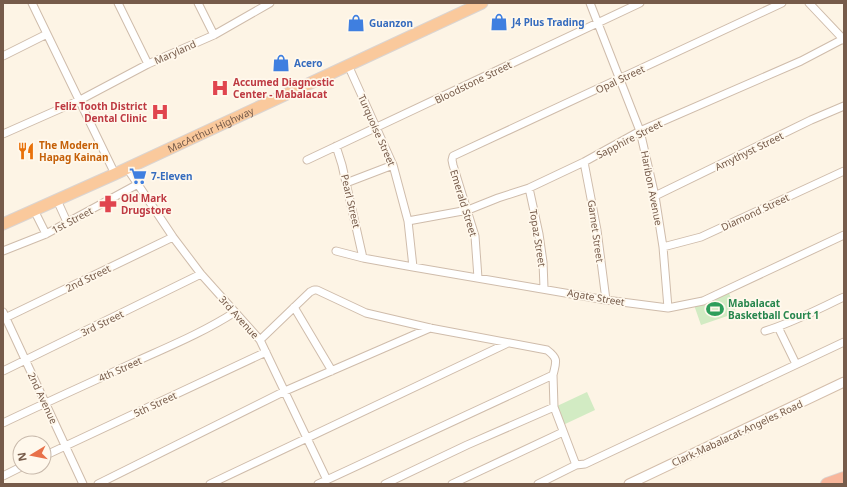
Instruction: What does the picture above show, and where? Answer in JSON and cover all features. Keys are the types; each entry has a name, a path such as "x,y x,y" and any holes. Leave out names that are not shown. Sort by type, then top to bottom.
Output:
{"highway":[{"name":"MacArthur Highway","path":"3,224 115,174 482,3"},
{"path":"827,484 844,478"}],"main road":[{"name":"Clark-Mabalacat-Angeles Road","path":"629,484 844,382"}],"street":[{"path":"32,3 115,174"},
{"path":"118,3 148,64"},
{"path":"198,3 214,35"},
{"name":"Maryland","path":"3,134 80,100 148,64 214,35 270,3"},
{"name":"Haribon Avenue","path":"590,3 640,131 655,196 663,247 668,308"},
{"name":"Bloodstone Street","path":"307,160 640,3"},
{"name":"Opal Street","path":"457,155 782,3"},
{"path":"809,3 844,40"},
{"path":"3,56 47,34"},
{"name":"Sapphire Street","path":"408,221 468,210 529,188 584,162 640,131 801,61 844,40"},
{"name":"Turquoise Street","path":"348,65 393,165 408,221 413,267"},
{"name":"Amythyst Street","path":"655,196 811,120 844,106"},
{"name":"Pearl Street","path":"336,146 342,165 363,258"},
{"name":"Emerald Street","path":"457,155 454,156 452,160 475,236 478,278"},
{"name":"Garnet Street","path":"584,162 597,230 606,300"},
{"path":"346,183 393,165"},
{"name":"3rd Avenue","path":"127,168 173,237 201,274 260,340 327,480"},
{"name":"Diamond Street","path":"663,247 701,237 844,171"},
{"name":"1st Street","path":"3,251 46,234 138,184"},
{"name":"Topaz Street","path":"529,188 544,262 544,288"},
{"path":"57,200 67,222"},
{"path":"34,210 46,234"},
{"name":"Agate Street","path":"336,251 363,258 413,267 544,288 606,300 668,308 703,301 844,235"},
{"name":"2nd Street","path":"4,316 173,237"},
{"name":"3rd Street","path":"3,371 201,274"},
{"path":"260,340 310,292 317,290 366,313 430,328 547,350 553,355 556,362 553,375 554,407 576,465"},
{"path":"765,331 778,327 844,296"},
{"path":"294,307 332,371"},
{"name":"4th Street","path":"3,423 182,341 235,312"},
{"name":"2nd Avenue","path":"4,316 83,484"},
{"path":"778,327 796,364"},
{"path":"98,484 285,391 430,328"},
{"path":"538,484 576,465 585,464 844,342"},
{"path":"210,484 508,343"},
{"name":"5th Street","path":"52,452 266,352"},
{"path":"318,484 553,375"},
{"path":"385,484 467,445 554,407"},
{"path":"452,484 563,432"},
{"path":"3,476 12,472"}],"green space":[{"name":"Mabalacat Basketball Court 1","path":"729,293 736,313 701,325 694,305"},
{"path":"587,392 595,410 563,425 555,407"}],"place":[{"name":"J4 Plus Trading","path":"499,22"},
{"name":"Guanzon","path":"356,23"},
{"name":"Acero","path":"281,63"},
{"name":"Accumed Diagnostic Center - Mabalacat","path":"220,88"},
{"name":"Feliz Tooth District Dental Clinic","path":"160,112"},
{"name":"The Modern Hapag Kainan","path":"26,151"},
{"name":"7-Eleven","path":"138,176"},
{"name":"Old Mark Drugstore","path":"108,204"},
{"name":"Mabalacat Basketball Court 1","path":"715,309"}]}
